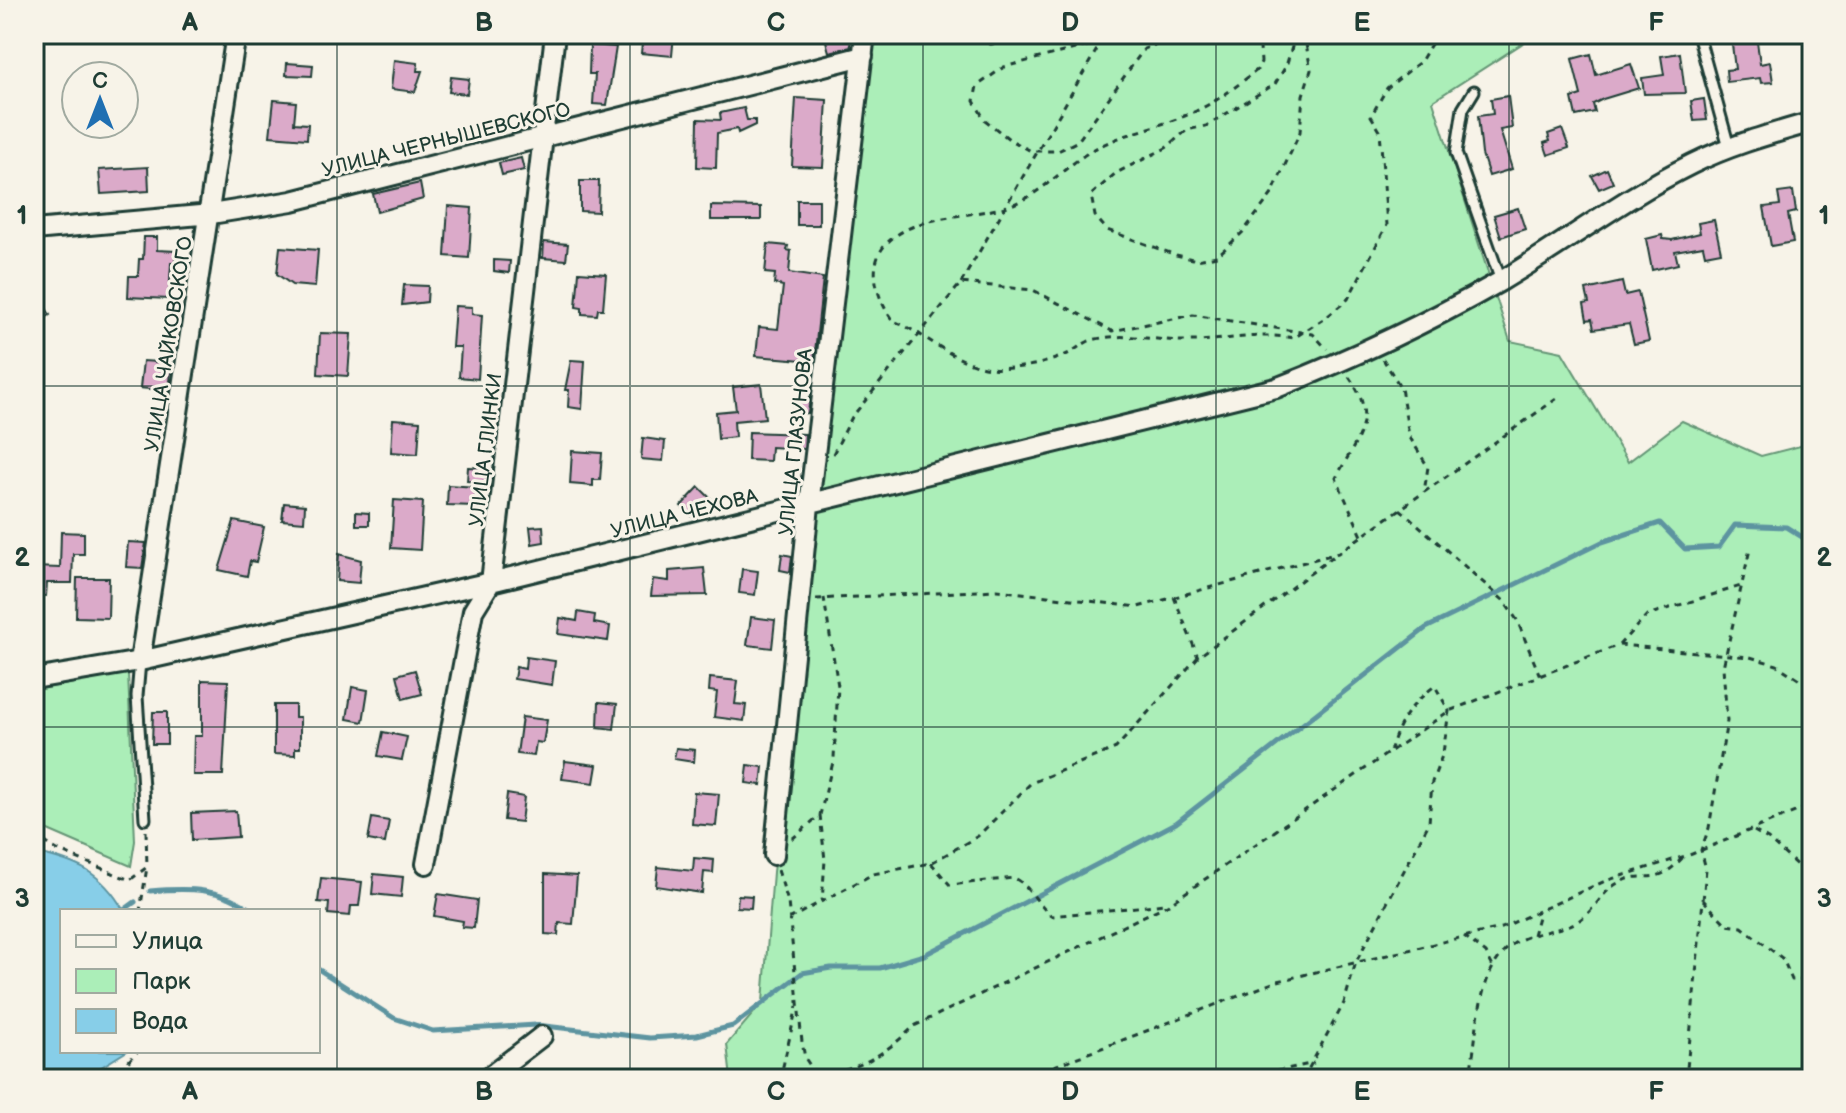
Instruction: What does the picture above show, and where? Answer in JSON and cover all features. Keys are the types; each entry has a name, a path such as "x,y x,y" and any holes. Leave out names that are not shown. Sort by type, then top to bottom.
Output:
{"street":[{"name":"УЛИЦА ЧАЙКОВСКОГО","path":"140,661 211,214 236,34"},
{"name":"УЛИЦА ГЛИНКИ","path":"426,864 473,611 491,582 555,34"},
{"name":"УЛИЦА ГЛАЗУНОВА","path":"774,855 809,505 865,34"},
{"name":"УЛИЦА ЧЕРНЫШЕВСКОГО","path":"34,230 211,214 292,201 863,56"},
{"name":"УЛИЦА ЧЕХОВА","path":"34,679 140,661 491,582 1276,388 1339,364 1501,281 1580,229 1691,165 1729,147 1812,122"},
{"path":"486,1079 542,1036"}],"lane":[{"path":"1698,34 1729,147"},
{"path":"1474,91 1463,109 1456,153 1501,281"},
{"path":"140,661 137,696 145,819"}],"path":[{"path":"941,34 991,44 1066,34"},
{"path":"831,458 852,417 961,283 1106,34"},
{"path":"1121,34 1004,67 977,86 974,101 985,120 1022,147 1058,151 1078,141 1144,49 1185,34"},
{"path":"1259,34 1261,62 1238,85 1197,111 1099,147 1070,164 1040,190 1005,206 925,223 888,242 876,269 876,289 893,321 952,354 989,368 1018,367 1062,357 1090,341 1147,335 1166,341 1243,339 1261,333 1294,338 1348,299 1387,225 1380,131 1371,116 1387,88 1421,61 1437,34"},
{"path":"1291,34 1289,56 1275,84 1206,126 1187,130 1166,148 1116,173 1091,195 1095,216 1107,230 1140,244 1197,260 1217,256 1243,232 1272,194 1300,132 1303,95 1311,70 1304,34"},
{"path":"961,283 1033,290 1112,331 1193,315 1313,334 1357,389 1366,410 1366,421 1336,478 1362,536"},
{"path":"1375,346 1401,388 1409,436 1428,467 1424,492"},
{"path":"789,919 873,874 931,863 978,836 1031,783 1116,748 1198,657 1338,553 1559,397"},
{"path":"1400,509 1503,600 1517,620 1540,676"},
{"path":"1686,1079 1706,869 1701,850 1709,828 1727,721 1723,667 1750,549"},
{"path":"805,599 997,590 1138,607 1338,553"},
{"path":"1619,645 1647,615 1743,585"},
{"path":"1174,597 1198,657"},
{"path":"822,902 825,860 820,815 834,758 838,686 824,598"},
{"path":"815,1073 829,1075 857,1065 899,1042 914,1026 1169,904 1449,711 1619,645 1727,652 1777,665 1812,688"},
{"path":"1303,1079 1344,1003 1356,962 1429,823 1432,782 1443,753 1449,711 1435,686 1414,701 1397,727 1389,755"},
{"path":"1020,1079 1278,981 1501,928 1605,881 1701,850 1812,805"},
{"path":"816,1079 805,1058 789,919 774,855 820,815"},
{"path":"140,909 147,867 145,819"},
{"path":"1752,829 1768,839 1812,879"},
{"path":"34,835 57,850 130,880 147,867"},
{"path":"1469,1079 1486,984 1493,967 1516,942 1575,923 1590,913 1618,883 1669,874 1684,856"},
{"path":"931,863 950,885 1014,878 1022,881 1038,906 1052,916 1169,904"},
{"path":"1703,900 1727,925 1742,927 1783,959 1792,980 1812,980"},
{"path":"1533,935 1539,913"},
{"path":"1464,936 1486,953 1493,967"},
{"path":"780,1079 798,1002"},
{"path":"112,1079 136,1053"},
{"path":"1242,1079 1314,1063"},
{"path":"810,1079 815,1073"}],"green space":[{"path":"866,34 1537,34 1433,101 1510,341 1562,352 1628,462 1682,421 1761,456 1812,443 1812,1079 731,1079 727,1044 763,1002 773,872"},
{"path":"128,673 135,841 131,866 34,824 34,690"}],"water":[{"path":"34,852 63,860 97,877 123,909 60,909 60,1053 124,1053 90,1074 52,1077 34,1067"}],"building":[{"path":"643,34 674,34 672,56 641,53"},
{"path":"1756,34 1760,64 1770,62 1773,82 1761,83 1760,78 1727,82 1726,70 1735,69 1731,36"},
{"path":"849,35 851,47 829,52 826,41"},
{"path":"590,45 616,47 607,105 593,104 595,74 589,74"},
{"path":"1680,53 1685,93 1644,94 1642,78 1664,75 1661,56"},
{"path":"1591,54 1596,75 1631,64 1639,88 1603,99 1593,104 1595,112 1576,116 1572,98 1581,95 1572,59"},
{"path":"394,60 418,63 417,71 422,71 415,92 391,89"},
{"path":"287,63 313,65 312,76 286,75"},
{"path":"451,77 469,79 467,94 449,92"},
{"path":"1508,96 1512,128 1500,130 1512,169 1489,176 1482,154 1478,116 1493,114 1491,99"},
{"path":"796,98 827,100 823,167 792,166"},
{"path":"1704,99 1707,120 1694,121 1691,101"},
{"path":"274,100 296,102 294,123 308,124 307,139 270,136"},
{"path":"744,108 747,120 755,120 755,125 738,133 737,129 717,133 716,168 697,167 698,119 721,120 720,113"},
{"path":"1562,129 1569,148 1548,155 1544,143 1550,141 1548,134"},
{"path":"521,158 524,170 502,175 499,163"},
{"path":"148,167 149,191 101,194 99,170"},
{"path":"1607,169 1613,183 1599,189 1592,176"},
{"path":"580,181 599,181 598,212 580,211"},
{"path":"420,183 423,199 377,212 373,194"},
{"path":"1793,191 1796,212 1788,214 1793,242 1771,246 1764,207 1780,205 1778,193"},
{"path":"797,200 819,200 819,225 797,225"},
{"path":"448,206 472,208 469,258 445,256"},
{"path":"711,206 761,207 761,220 711,220"},
{"path":"1518,208 1525,229 1501,237 1494,215"},
{"path":"1714,220 1721,252 1705,255 1703,246 1675,251 1678,264 1652,270 1646,239 1662,235 1663,239 1672,240 1700,233 1698,223"},
{"path":"144,237 157,237 157,250 176,251 175,263 171,263 169,299 128,297 129,276 138,276 139,259 143,259"},
{"path":"544,242 568,244 566,260 543,258"},
{"path":"768,244 788,246 787,250 791,251 789,273 823,278 814,361 756,356 759,327 778,329 783,286 774,284 775,274 765,273"},
{"path":"280,247 318,250 315,287 292,285 277,274"},
{"path":"494,260 510,261 509,273 494,271"},
{"path":"579,272 606,274 603,309 598,309 597,315 582,314 582,308 576,307"},
{"path":"1622,282 1625,295 1638,292 1649,341 1634,344 1629,324 1594,329 1592,319 1587,320 1584,304 1589,303 1586,290"},
{"path":"404,285 428,286 427,302 402,305"},
{"path":"34,288 50,315 34,325"},
{"path":"455,306 472,307 472,314 482,315 478,379 459,377 461,347 452,347"},
{"path":"320,333 351,334 348,376 318,374"},
{"path":"571,360 585,361 582,409 568,407 569,390 565,390"},
{"path":"143,361 172,363 169,391 140,388"},
{"path":"761,384 765,418 734,421 735,437 718,439 716,412 736,410 733,387"},
{"path":"810,398 808,413 794,414 793,400"},
{"path":"393,419 420,421 418,454 391,452"},
{"path":"749,432 805,434 804,449 771,447 770,461 748,460"},
{"path":"643,438 665,441 663,461 641,459"},
{"path":"572,451 602,453 600,480 593,480 593,486 570,484"},
{"path":"468,467 487,468 486,482 467,481"},
{"path":"448,485 476,487 475,506 447,505"},
{"path":"699,487 714,502 695,519 681,506"},
{"path":"394,500 423,502 420,550 391,548"},
{"path":"284,503 305,505 304,522 282,520"},
{"path":"356,512 369,513 369,525 356,525"},
{"path":"234,521 264,527 256,562 250,561 247,576 219,570"},
{"path":"543,526 544,542 532,544 530,527"},
{"path":"61,532 84,533 84,554 73,554 72,583 47,583 46,596 34,595 34,567 60,568"},
{"path":"128,542 146,543 142,568 126,567"},
{"path":"339,554 361,560 359,583 337,581"},
{"path":"782,554 792,556 790,572 780,570"},
{"path":"704,568 707,595 651,596 653,579 669,581 669,571"},
{"path":"742,569 758,571 755,595 739,593"},
{"path":"77,578 109,578 108,618 76,617"},
{"path":"578,612 595,615 594,623 610,626 608,641 558,634 560,618 577,621"},
{"path":"751,617 775,620 772,648 747,645"},
{"path":"526,657 555,661 552,685 514,679 516,667 525,669"},
{"path":"415,670 422,694 403,699 397,675"},
{"path":"710,678 738,681 735,704 746,705 744,721 714,717 717,692 709,691"},
{"path":"202,680 228,681 223,775 193,775 194,736 202,736"},
{"path":"352,687 368,690 363,722 347,719"},
{"path":"599,702 617,704 614,729 598,727"},
{"path":"274,705 295,705 295,717 300,717 300,748 295,748 295,755 274,754"},
{"path":"153,712 167,712 167,744 152,744"},
{"path":"522,717 547,720 543,743 536,742 534,756 517,754"},
{"path":"383,732 407,737 402,760 378,756"},
{"path":"676,748 695,750 694,762 674,759"},
{"path":"565,761 597,765 594,783 562,779"},
{"path":"748,765 763,767 761,785 746,783"},
{"path":"694,792 719,794 716,826 692,824"},
{"path":"507,794 524,797 521,822 504,820"},
{"path":"236,811 238,837 192,840 191,813"},
{"path":"372,818 389,821 385,843 368,840"},
{"path":"694,858 714,860 713,873 704,872 702,893 656,886 658,867 693,871"},
{"path":"374,874 403,877 401,897 372,894"},
{"path":"545,874 577,876 573,924 559,923 558,935 545,934"},
{"path":"321,878 362,882 359,906 351,906 350,916 328,914 329,903 318,902"},
{"path":"438,894 477,900 474,928 462,927 463,921 434,916"},
{"path":"738,895 752,896 751,908 737,907"}],"waterway":[{"path":"320,970 394,1018 433,1031 536,1025 650,1038 697,1035 733,1026 802,973 831,968 880,968 924,955 1176,823 1426,628 1602,542 1660,523 1685,549 1719,547 1735,525 1786,527 1812,543"},
{"path":"150,891 178,889 216,893 250,909"},
{"path":"125,909 135,902"}]}
